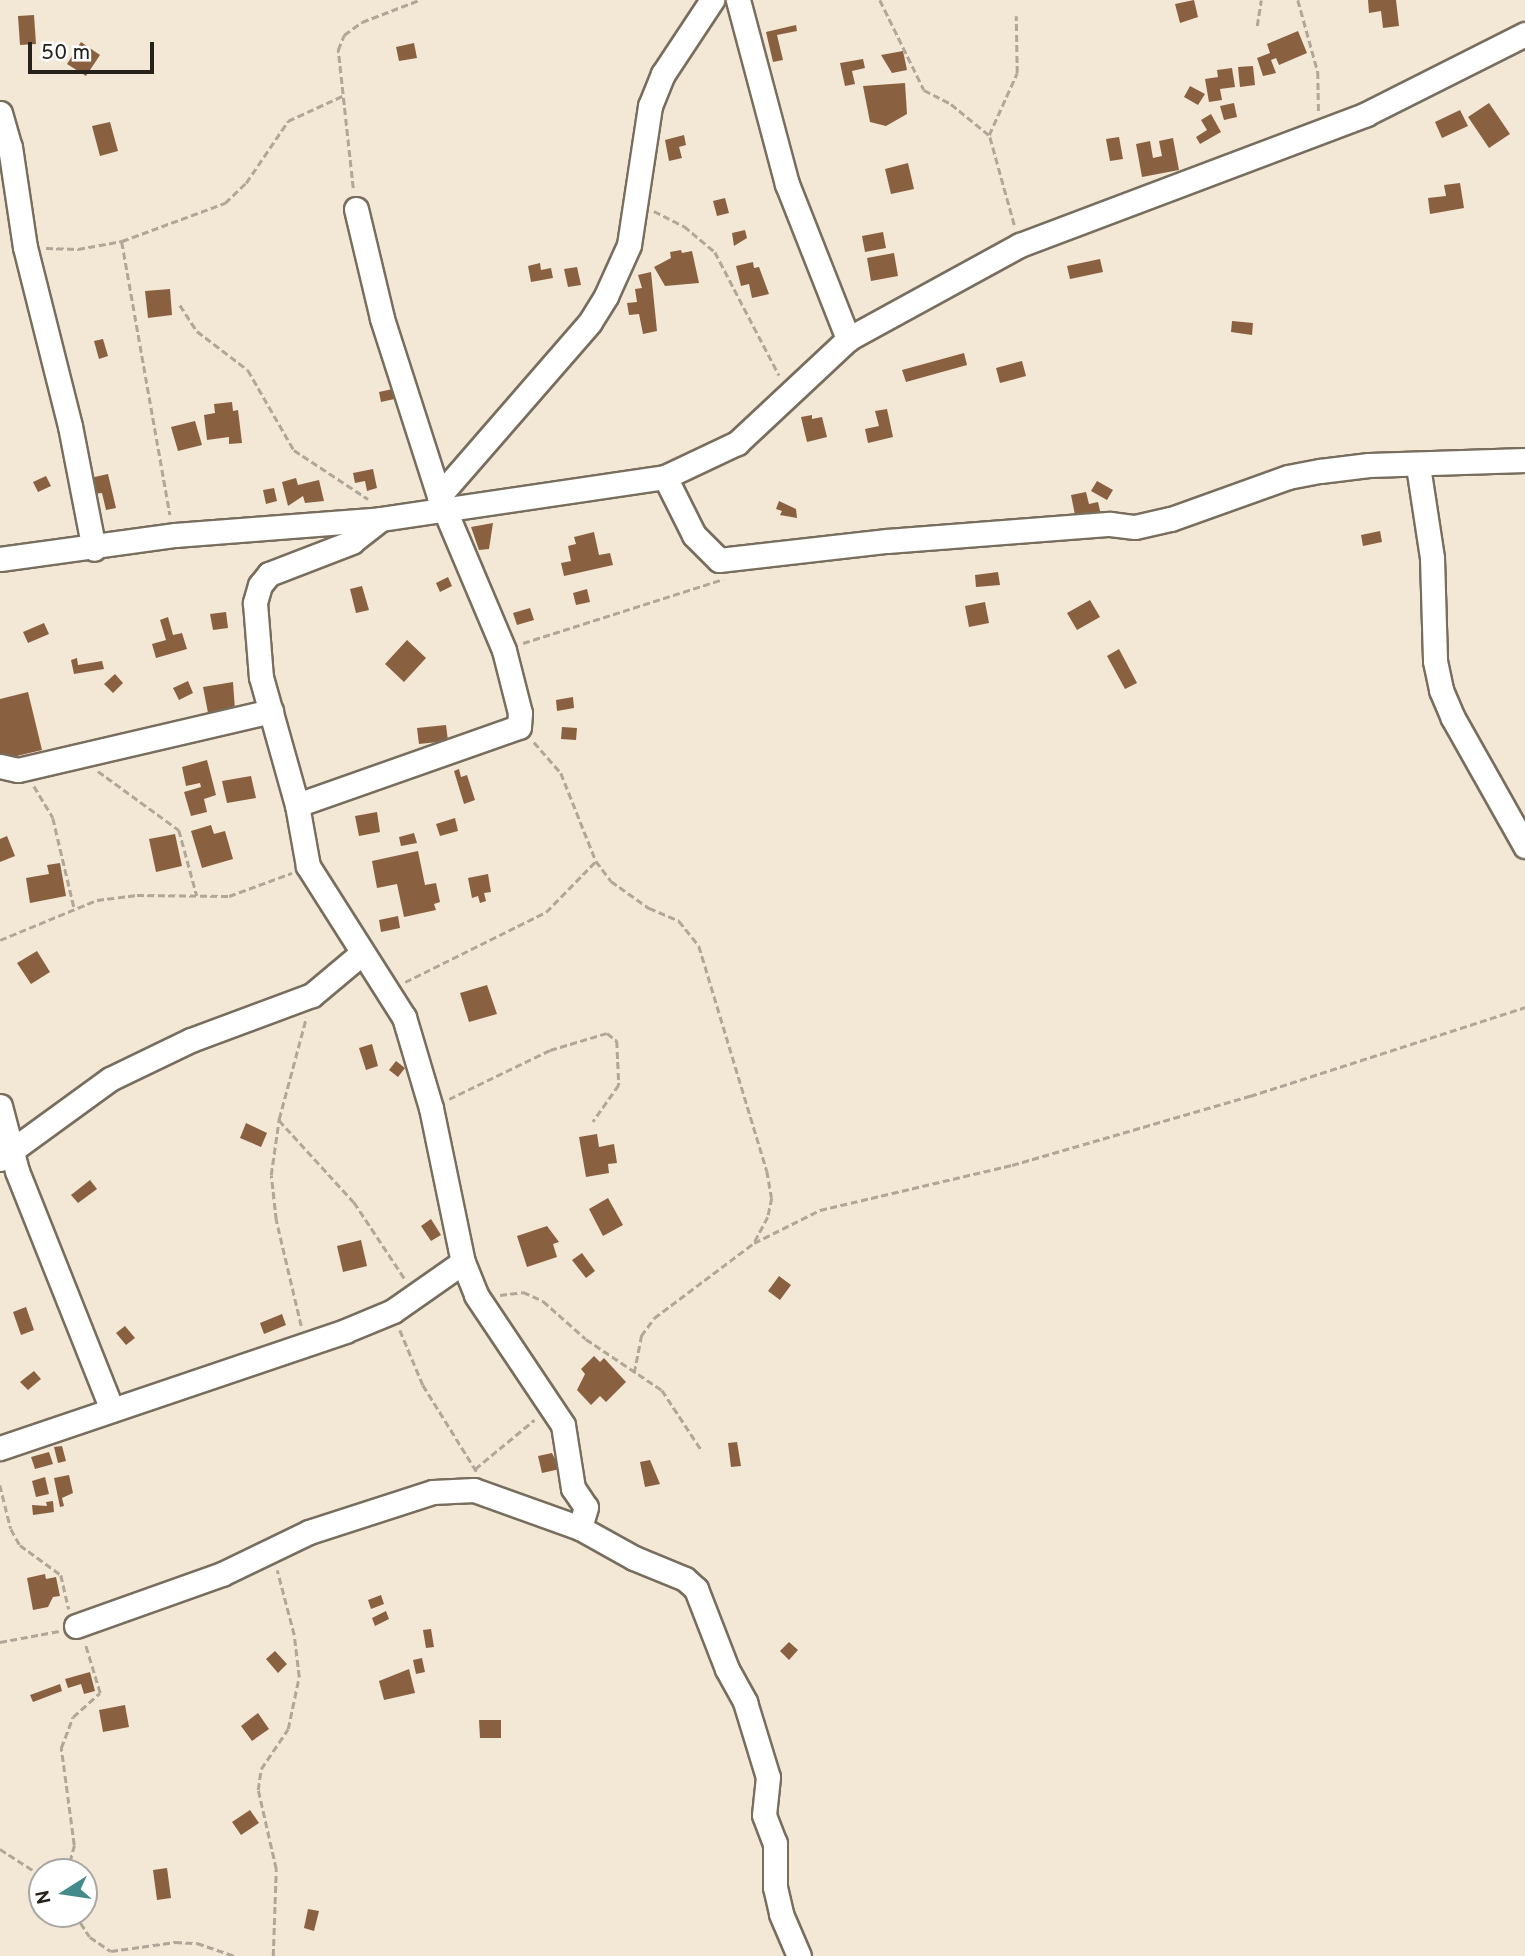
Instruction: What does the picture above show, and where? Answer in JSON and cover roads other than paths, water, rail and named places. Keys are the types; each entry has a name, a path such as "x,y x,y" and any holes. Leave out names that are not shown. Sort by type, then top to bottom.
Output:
{"street":[{"path":"443,503 590,322 629,245 643,132 663,74 712,0"},
{"path":"738,0 775,146 848,339"},
{"path":"0,559 94,549 175,535 381,519 443,503 665,477 737,443 848,339 1020,245 1366,114 1525,34"},
{"path":"0,113 10,147 25,247 65,401 94,549"},
{"path":"297,805 519,727 520,713 503,650 443,503 382,318 356,209"},
{"path":"665,477 706,551 719,560 887,541 1110,524 1143,526 1289,477 1369,464 1418,466 1525,460"},
{"path":"1418,466 1432,558 1435,661 1441,690 1452,718 1525,846"},
{"path":"381,519 352,542 269,574 260,585 255,603 257,644 271,711 297,805 307,866 362,953 389,989 404,1017 431,1108 463,1262 476,1295 552,1409 568,1441 573,1488 586,1507 580,1528"},
{"path":"6,768 79,757 271,711"},
{"path":"6,1157 110,1079 146,1059 312,995 362,953"},
{"path":"0,1106 6,1157 112,1410"},
{"path":"0,1448 393,1311 463,1262"},
{"path":"76,1626 222,1574 309,1532 433,1492 456,1488 496,1497 580,1528 634,1558 685,1578 696,1589 720,1653 746,1702 768,1777 764,1815 775,1843 775,1887 781,1914 799,1956"}]}
